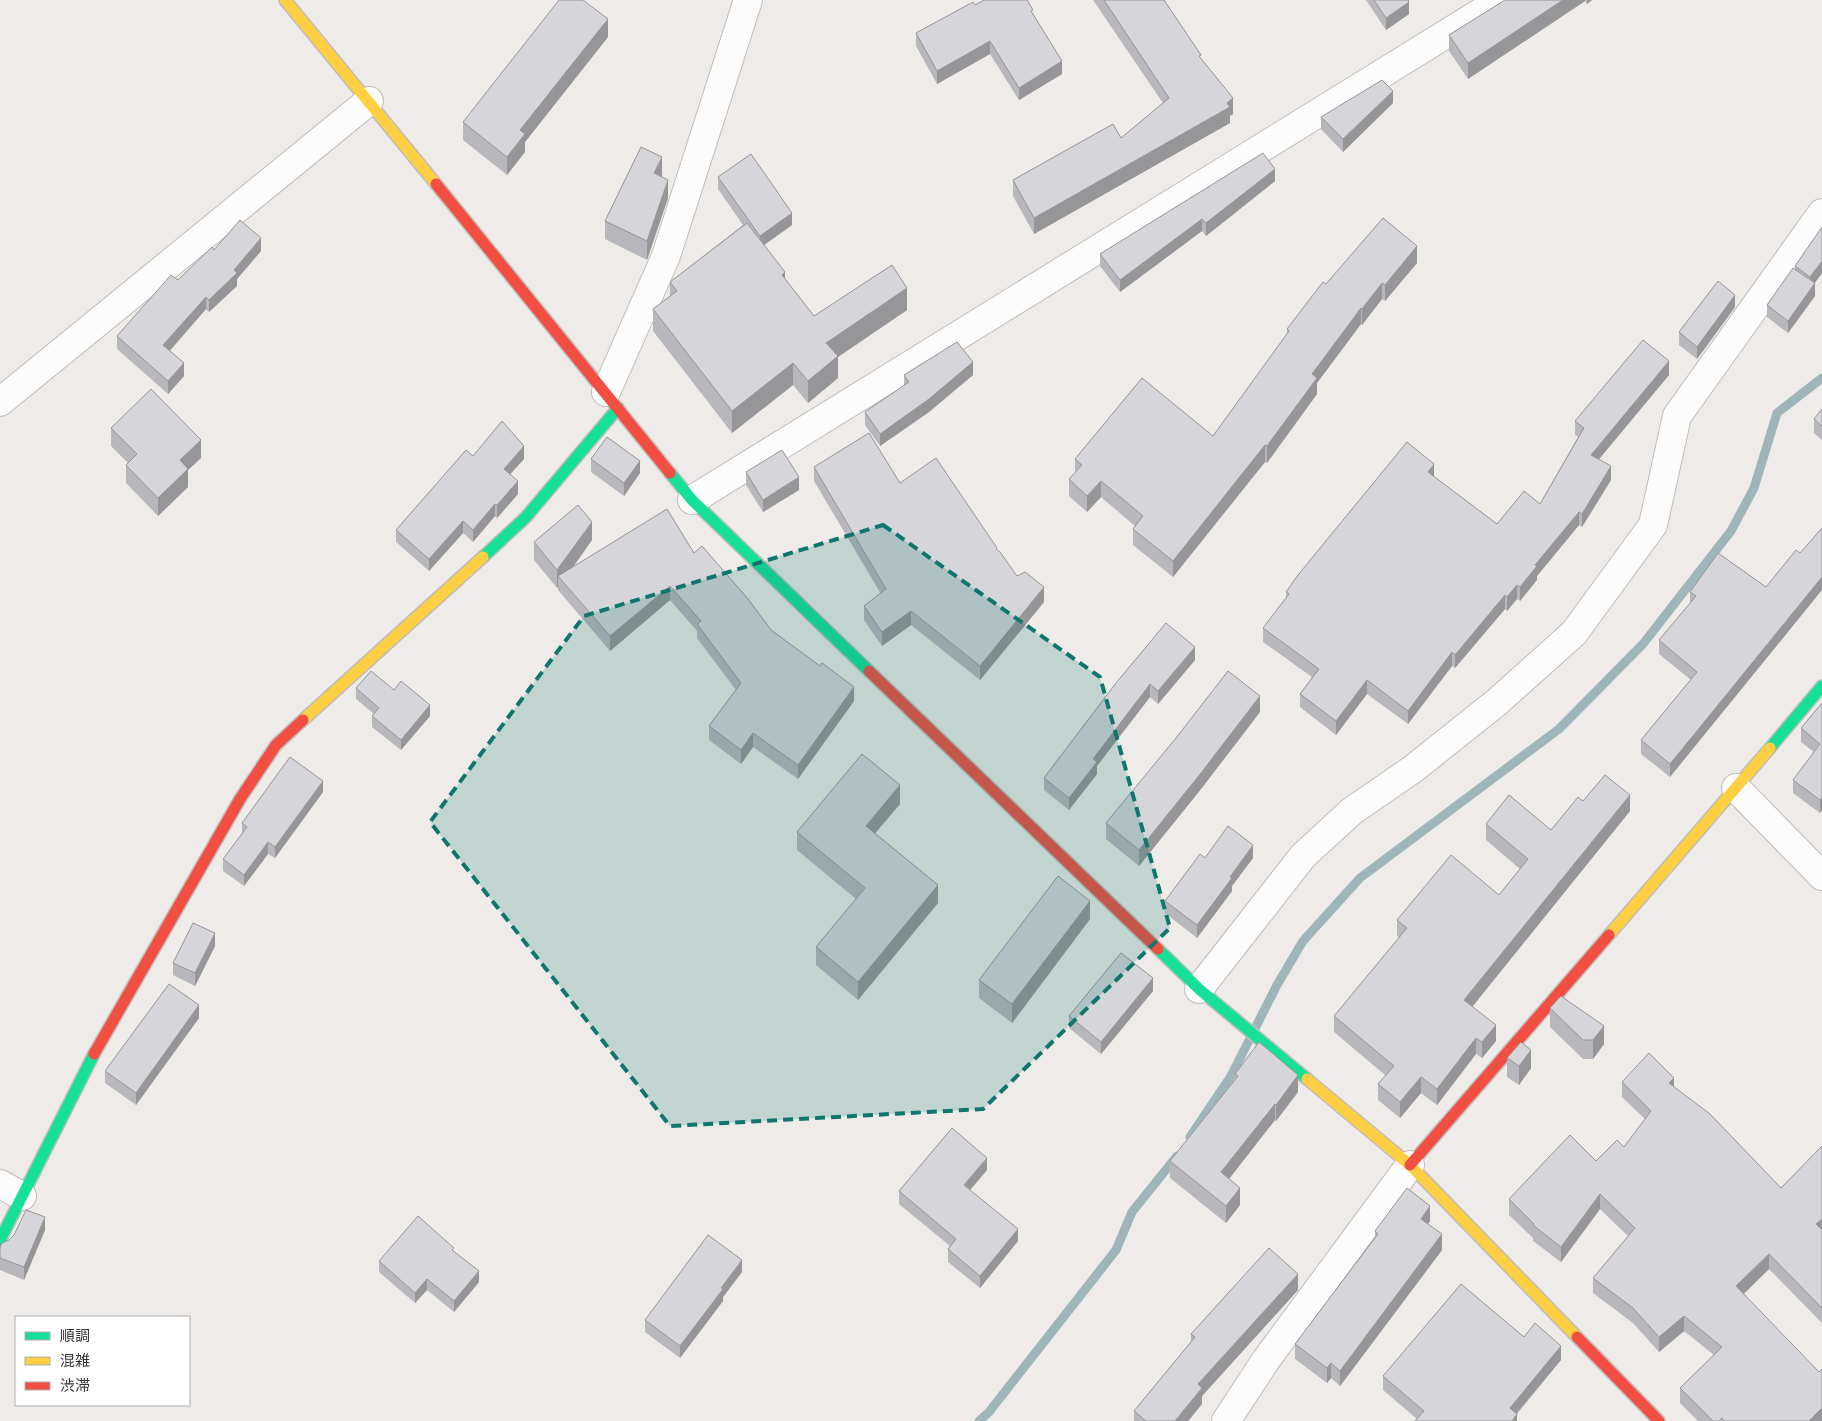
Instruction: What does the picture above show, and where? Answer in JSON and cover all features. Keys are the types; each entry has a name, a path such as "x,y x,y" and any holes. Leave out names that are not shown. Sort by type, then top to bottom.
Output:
{"street":[{"path":"285,0 692,500 1199,989 1410,1165 1659,1421"},
{"path":"0,1240 11,1190 99,1043 240,798 276,745 526,517 612,400 666,256 748,0"},
{"path":"692,500 1501,0"},
{"path":"0,402 369,101"},
{"path":"1199,989 1303,856 1352,811 1413,769 1497,702 1574,633 1653,525 1678,416 1822,213"},
{"path":"1226,1421 1266,1360 1410,1165 1822,686"},
{"path":"1736,788 1822,876"}],"highlighted area":[{"path":"883,525 1100,677 1170,928 983,1109 670,1126 430,822 584,616"}],"building":[{"path":"559,0 583,0 608,19 520,130 525,134 507,157 463,122"},
{"path":"984,0 1027,0 1033,10 1031,11 1062,61 1019,88 990,41 937,71 916,33 973,2 975,5"},
{"path":"1104,0 1164,0 1201,55 1199,56 1233,98 1227,103 1230,107 1034,218 1013,180 1113,124 1121,138 1169,98"},
{"path":"1374,0 1408,0 1409,2 1386,18"},
{"path":"1505,0 1563,0 1468,63 1449,35"},
{"path":"1382,80 1393,91 1343,139 1321,117"},
{"path":"641,147 662,157 654,173 668,180 647,241 605,221"},
{"path":"1263,153 1275,169 1206,223 1202,219 1120,280 1100,254"},
{"path":"751,154 792,213 760,236 718,177"},
{"path":"1383,218 1417,246 1385,285 1382,283 1361,308 1312,374 1317,378 1267,446 1265,445 1173,561 1133,529 1143,516 1101,481 1087,496 1069,479 1082,465 1075,459 1142,378 1213,436 1289,331 1287,329 1323,282 1326,284"},
{"path":"240,220 261,238 234,270 237,273 209,300 206,297 163,345 184,363 168,381 117,336 171,275 178,280 212,247 214,250"},
{"path":"747,223 785,272 782,275 814,316 892,265 907,288 826,343 838,356 808,381 793,363 732,411 653,309 677,291 670,282"},
{"path":"1822,227 1822,261 1810,277 1795,266"},
{"path":"1793,268 1815,283 1788,321 1767,305"},
{"path":"1718,281 1735,295 1697,347 1679,332"},
{"path":"1643,340 1669,361 1591,455 1611,466 1582,514 1579,512 1535,565 1537,566 1520,587 1517,585 1507,597 1505,595 1455,655 1452,652 1408,711 1367,680 1336,721 1300,694 1319,669 1263,628 1289,594 1286,592 1298,575 1407,442 1434,464 1428,472 1497,524 1524,491 1540,504 1584,428 1575,421"},
{"path":"957,342 973,362 929,399 880,434 865,412 909,382 904,375"},
{"path":"151,389 201,440 180,460 188,469 158,498 126,465 137,454 111,428"},
{"path":"1822,409 1822,426 1814,419"},
{"path":"502,421 524,446 504,469 518,481 473,530 463,521 429,559 396,530 466,450 473,456"},
{"path":"869,433 900,483 936,458 996,549 1017,576 1025,572 1044,587 980,666 911,611 882,632 864,606 886,589 814,467"},
{"path":"607,437 640,461 624,483 591,459"},
{"path":"782,450 799,477 763,500 746,472"},
{"path":"578,505 592,522 557,570 534,542"},
{"path":"667,509 694,553 702,546 748,599 771,630 820,666 822,663 854,687 798,765 753,733 741,750 709,726 741,683 697,624 701,621 670,586 610,636 558,576"},
{"path":"1822,528 1822,577 1670,764 1641,740 1697,672 1659,640 1696,596 1690,592 1718,553 1766,587 1796,550 1800,553"},
{"path":"1166,623 1195,647 1158,691 1150,684 1093,759 1097,762 1069,798 1044,778 1116,683"},
{"path":"371,671 394,690 401,681 430,705 401,740 372,716 379,708 356,688"},
{"path":"1228,671 1260,696 1139,850 1106,823"},
{"path":"1822,703 1822,797 1820,800 1793,780 1820,744 1801,728"},
{"path":"862,754 900,785 866,826 938,885 858,982 816,947 865,888 797,832"},
{"path":"290,757 323,781 275,847 268,842 244,875 223,859 247,827 242,823"},
{"path":"1605,775 1630,795 1464,1000 1496,1025 1482,1042 1476,1038 1437,1089 1421,1077 1400,1102 1378,1084 1394,1066 1334,1016 1407,928 1397,920 1451,855 1499,895 1528,859 1486,824 1509,795 1551,830 1578,797 1583,801"},
{"path":"1228,826 1253,845 1230,877 1232,878 1197,925 1165,901 1200,854 1205,858"},
{"path":"1058,876 1090,901 1012,1004 979,980"},
{"path":"193,923 215,933 195,973 173,963"},
{"path":"1121,953 1153,978 1101,1042 1069,1016"},
{"path":"169,984 199,1005 136,1093 105,1071"},
{"path":"1561,996 1604,1026 1593,1040 1583,1040 1550,1008"},
{"path":"1259,1042 1298,1075 1221,1172 1240,1188 1226,1206 1170,1161 1238,1076 1235,1074"},
{"path":"1521,1042 1531,1050 1519,1066 1507,1058"},
{"path":"1649,1053 1674,1078 1669,1083 1710,1114 1781,1188 1822,1146 1822,1219 1816,1224 1822,1230 1822,1308 1769,1254 1736,1286 1819,1372 1822,1369 1822,1408 1809,1421 1724,1421 1722,1418 1719,1421 1713,1421 1680,1388 1722,1347 1684,1316 1659,1337 1633,1308 1593,1278 1635,1228 1600,1194 1561,1247 1533,1225 1509,1199 1570,1135 1596,1161 1617,1140 1624,1147 1651,1111 1622,1082"},
{"path":"952,1128 987,1158 964,1185 1018,1229 980,1276 948,1249 956,1239 899,1191"},
{"path":"1407,1188 1430,1206 1421,1219 1442,1234 1340,1371 1331,1363 1327,1368 1295,1344 1378,1234 1375,1231"},
{"path":"26,1210 45,1217 24,1267 0,1258 0,1248 2,1243 14,1235"},
{"path":"418,1216 454,1248 452,1250 479,1271 454,1301 427,1279 415,1293 379,1261"},
{"path":"708,1235 742,1260 721,1288 723,1289 680,1346 645,1320"},
{"path":"1269,1248 1298,1274 1198,1384 1202,1388 1175,1421 1146,1421 1134,1411 1195,1337 1191,1334"},
{"path":"1461,1284 1524,1337 1535,1323 1561,1346 1510,1408 1517,1414 1512,1421 1415,1421 1424,1411 1383,1376"}],"waterway":[{"path":"1190,1137 1231,1076 1277,985 1303,941 1360,878 1559,729 1643,644 1731,531 1754,488 1777,413 1822,378"},
{"path":"979,1421 989,1412 1116,1250 1132,1212 1177,1156"}],"traffic: fast":[{"path":"483,557 526,517 618,408"},
{"path":"670,473 692,500 869,671"},
{"path":"1770,748 1822,686"},
{"path":"1158,949 1199,989 1307,1079"},
{"path":"0,1240 94,1054"}],"traffic: slow":[{"path":"285,0 436,184"},
{"path":"303,720 483,557"},
{"path":"1609,935 1770,748"},
{"path":"1307,1079 1410,1165 1577,1337"}],"traffic: jam":[{"path":"436,184 670,473"},
{"path":"869,671 1158,949"},
{"path":"94,1054 240,799 276,745 303,720"},
{"path":"1410,1165 1609,935"},
{"path":"1577,1337 1659,1421"}]}
